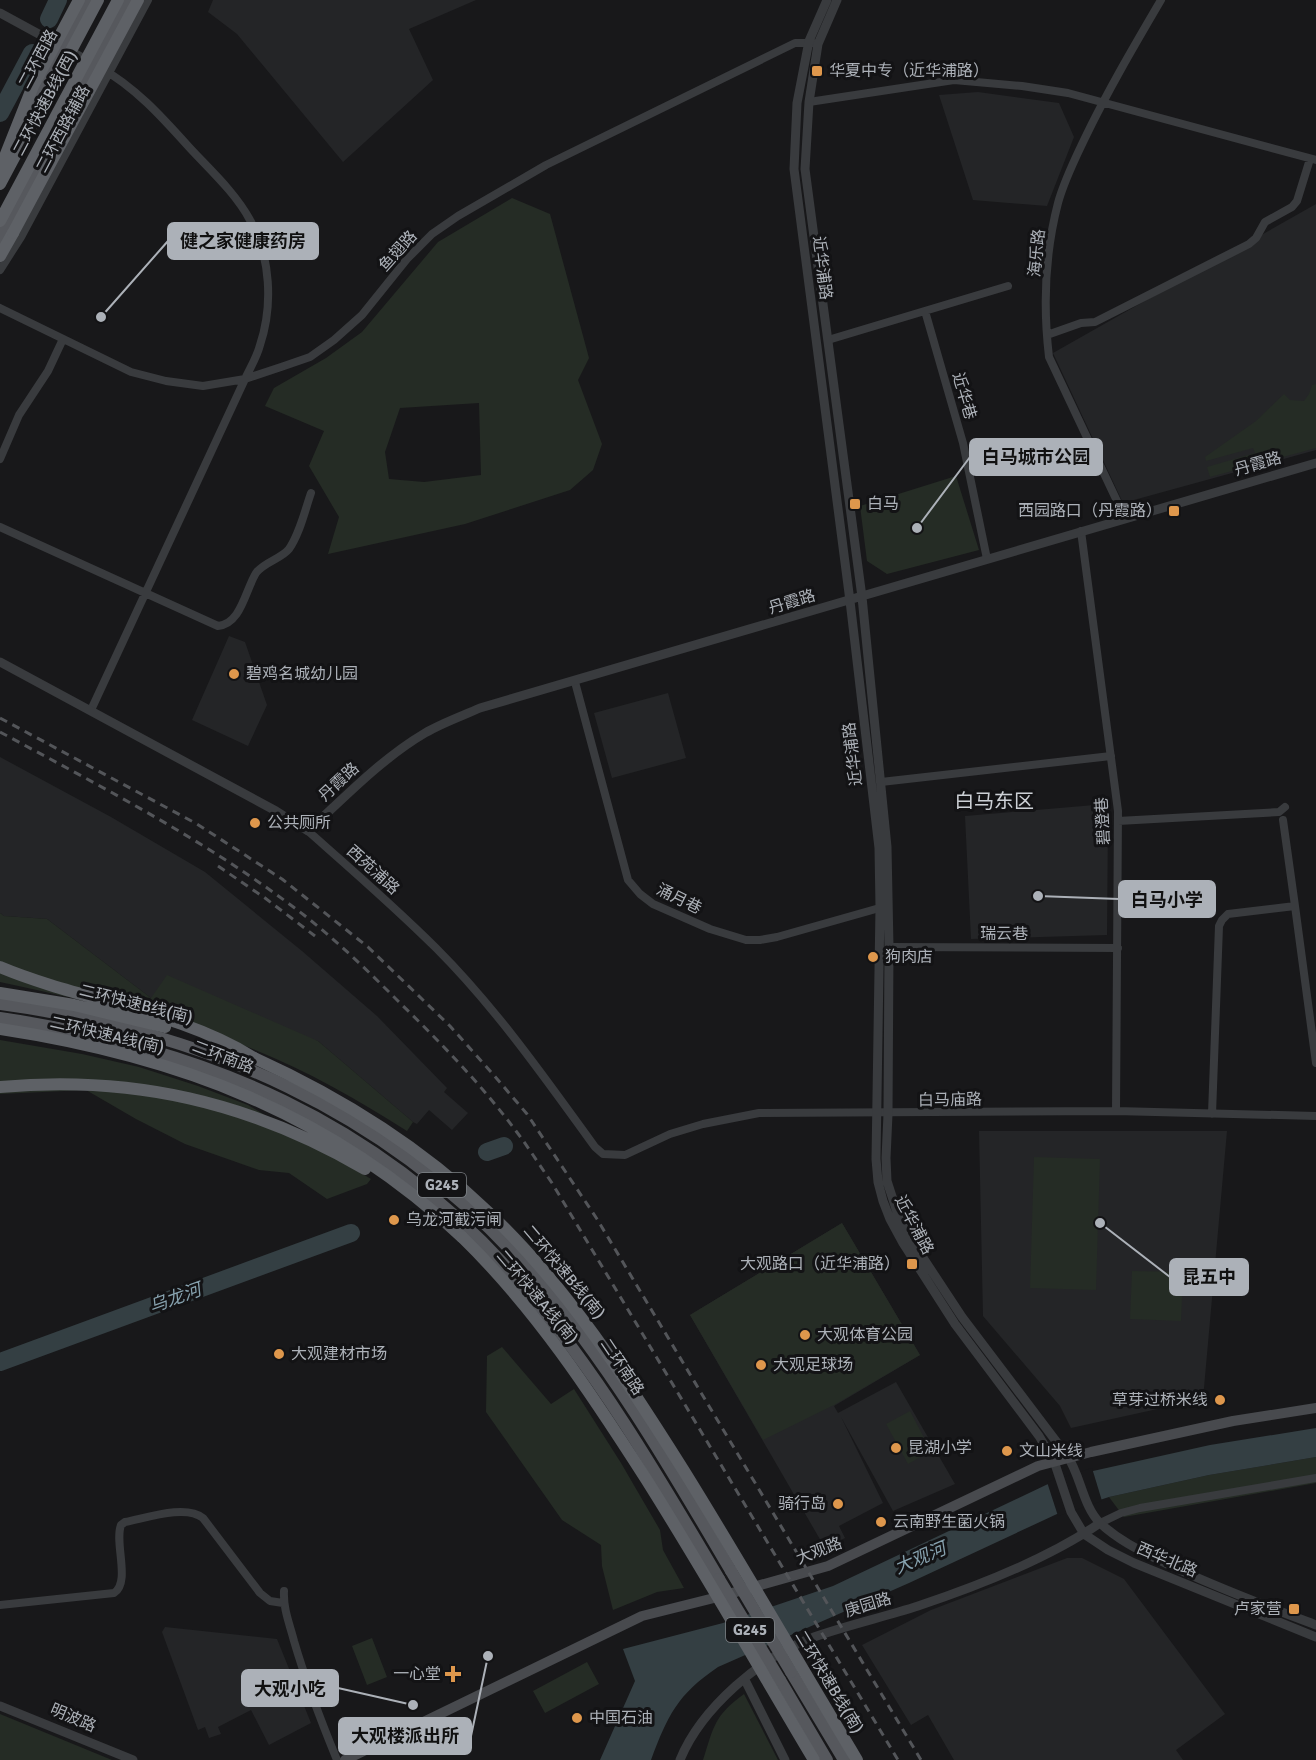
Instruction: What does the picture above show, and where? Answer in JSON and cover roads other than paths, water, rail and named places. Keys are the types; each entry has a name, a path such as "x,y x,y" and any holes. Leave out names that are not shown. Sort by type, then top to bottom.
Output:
{"highway":[{"path":"0,170 33,86 79,0"},
{"path":"0,184 98,0"},
{"name":"二环快速B线(西)","path":"0,221 118,0"},
{"path":"0,256 138,0"},
{"path":"0,967 52,986 118,1004 174,1023 227,1044 254,1058"},
{"name":"二环快速B线(南)","path":"0,993 124,1016 194,1036 254,1058 348,1106 416,1151 487,1210 547,1275 605,1350 665,1442 857,1760"},
{"name":"二环快速A线(南)","path":"1,1021 67,1041 140,1058 207,1079 264,1102 309,1125 368,1162 419,1199 462,1237 519,1298 587,1388 668,1515 814,1760"},
{"path":"0,1087 43,1084 116,1087 186,1097 235,1110 296,1133 358,1165 416,1201 462,1237"}],"main road":[{"name":"二环西路","path":"0,165 88,0"},
{"path":"0,240 97,66 128,0"},
{"name":"二环南路","path":"0,1004 121,1027 173,1041 225,1058 274,1079 321,1103 382,1141 426,1173 493,1231 561,1309 647,1433 844,1760"},
{"name":"二环南路","path":"1,1021 69,1030 135,1045 186,1060 244,1082 292,1104 335,1128 417,1184 456,1216 494,1254 555,1325 630,1434 720,1579 827,1760"},
{"name":"大观路","path":"345,1760 642,1616 828,1566 996,1485 1054,1461 1233,1421 1316,1408"}],"street":[{"name":"二环西路辅路","path":"0,270 21,237 148,0"},
{"name":"近华浦路","path":"827,0 797,103 794,169 850,601 889,947 887,1181 898,1215 910,1238 962,1317 1068,1457"},
{"name":"近华浦路","path":"837,0 813,43 805,169 862,597 887,847 878,1114 878,1182 890,1220 903,1243 955,1324 1038,1434 1054,1461"},
{"name":"海乐路","path":"1125,518 1049,357 1047,264 1058,202 1069,172 1102,102 1161,0"},
{"path":"0,13 109,73 153,107 232,195 250,220 265,260 268,307 260,345 91,710"},
{"name":"鱼翅路","path":"0,308 131,372 166,381 203,386 245,379 310,357 334,340 362,315 407,259 432,234 458,216 546,165 795,43 813,43"},
{"path":"809,102 954,80 1022,86 1068,93 1313,159 1297,201 1292,207 1265,222 1256,238 1249,244 1095,322 1081,323 1047,335"},
{"path":"828,340 1008,286"},
{"name":"近华巷","path":"924,311 963,443 987,560"},
{"path":"0,459 20,415 48,371 63,339"},
{"name":"丹霞路","path":"308,831 370,774 426,732 480,708 1316,463"},
{"path":"0,527 218,626 226,625 233,620 257,571 288,551 311,493"},
{"name":"碧澄巷","path":"1081,531 1118,821 1116,1112"},
{"name":"西苑浦路","path":"0,662 308,831 437,949 497,1017 595,1147"},
{"name":"涌月巷","path":"575,682 628,880 653,904 731,937 760,940 884,907"},
{"path":"881,782 1111,756"},
{"path":"1118,821 1279,812 1285,807"},
{"path":"1283,820 1316,1063"},
{"path":"1212,1114 1219,926 1228,914 1295,906"},
{"name":"瑞云巷","path":"889,947 1118,948"},
{"name":"白马庙路","path":"595,1147 603,1154 625,1155 670,1134 692,1127 759,1113 1116,1112 1316,1116"},
{"name":"西华北路","path":"1068,1457 1089,1506 1100,1523 1131,1546 1244,1598 1316,1625"},
{"name":"西华北路","path":"1054,1461 1071,1512 1084,1534 1134,1563 1316,1637"},
{"path":"1100,1523 1140,1508 1316,1478"},
{"path":"0,1605 114,1593 119,1590 122,1580 119,1535 121,1525 125,1522 188,1511 202,1518 260,1593 270,1601 284,1604"},
{"name":"庚园路","path":"680,1760 694,1734 720,1700 779,1654 813,1637 920,1605 1051,1552 1100,1523"},
{"path":"284,1591 284,1604 323,1728 337,1760"},
{"path":"745,1680 785,1760"},
{"name":"明波路","path":"0,1706 133,1760"}],"water":[{"name":"大观河","path":"1316,1428 1316,1457 1209,1475 1109,1497 1057,1514 909,1583 718,1667 683,1697 669,1718 651,1760 600,1760 635,1681 623,1649 723,1623 833,1586 1048,1484 1093,1471 1210,1445"}],"waterway":[{"path":"49,19 58,0"},
{"path":"0,113 32,53"},
{"name":"乌龙河","path":"487,1152 504,1146"},
{"name":"乌龙河","path":"0,1362 351,1233"}],"railway":[{"path":"0,718 197,824 282,879 368,947 450,1026 492,1073 527,1114 597,1219 921,1760"},
{"path":"0,732 186,835 292,906 359,963 474,1080 516,1131 552,1183 898,1760"},
{"path":"218,866 315,936"}],"place":[{"name":"华夏中专（近华浦路）","path":"817,71"},
{"name":"健之家健康药房","path":"101,317"},
{"name":"白马","path":"855,504"},
{"name":"西园路口（丹霞路）","path":"1174,511"},
{"name":"白马城市公园","path":"917,528"},
{"name":"碧鸡名城幼儿园","path":"234,674"},
{"name":"公共厕所","path":"255,823"},
{"name":"白马小学","path":"1038,896"},
{"name":"狗肉店","path":"873,957"},
{"name":"乌龙河截污闸","path":"394,1220"},
{"name":"昆五中","path":"1100,1223"},
{"name":"大观路口（近华浦路）","path":"912,1264"},
{"name":"大观体育公园","path":"805,1335"},
{"name":"大观建材市场","path":"279,1354"},
{"name":"大观足球场","path":"761,1365"},
{"name":"草芽过桥米线","path":"1220,1400"},
{"name":"昆湖小学","path":"896,1448"},
{"name":"文山米线","path":"1007,1451"},
{"name":"骑行岛","path":"838,1504"},
{"name":"云南野生菌火锅","path":"881,1522"},
{"name":"卢家营","path":"1294,1609"},
{"name":"大观楼派出所","path":"488,1656"},
{"name":"一心堂","path":"453,1674"},
{"name":"大观小吃","path":"413,1705"},
{"name":"中国石油","path":"577,1718"}],"district":[{"name":"白马东区","path":"994,801"}]}
